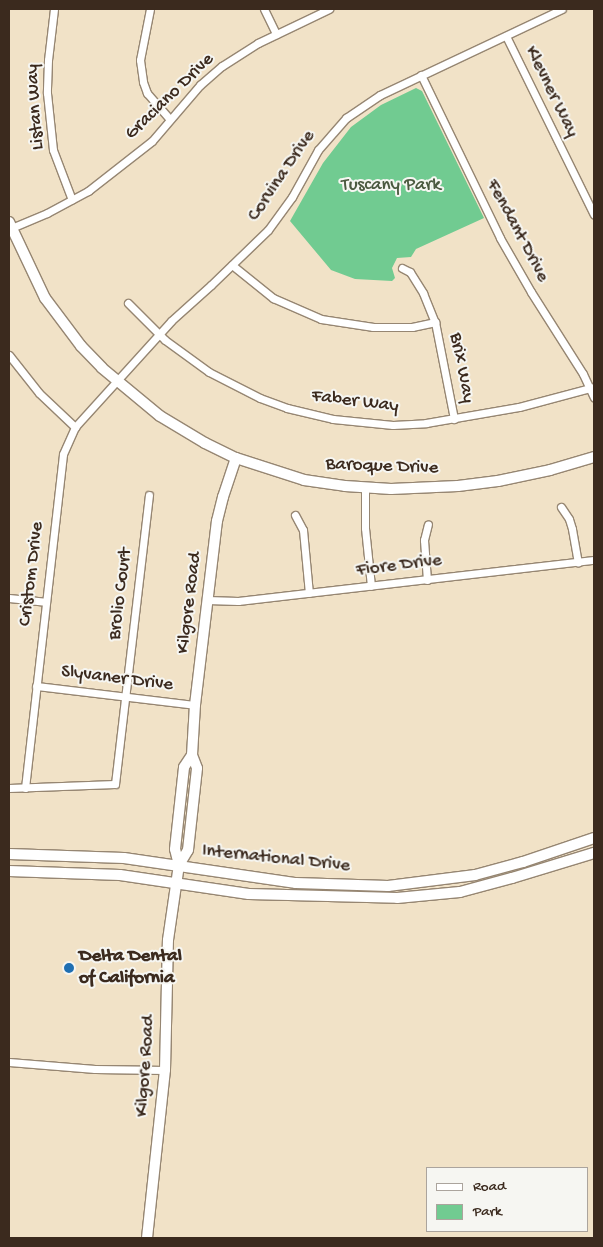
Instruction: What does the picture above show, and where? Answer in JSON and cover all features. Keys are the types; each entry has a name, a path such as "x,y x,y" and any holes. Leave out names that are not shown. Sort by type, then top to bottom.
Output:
{"street":[{"name":"Listan Way","path":"54,9 48,60 47,93 53,150 72,200"},
{"path":"150,9 140,60 143,82 147,93 170,119"},
{"path":"264,9 276,34"},
{"name":"Graciano Drive","path":"9,226 72,200 88,191 152,141 200,85 222,66 276,34 329,9"},
{"name":"Corvina Drive","path":"75,426 182,309 232,265 280,214 318,150 336,128 368,102 562,9"},
{"name":"Klevner Way","path":"506,36 594,215"},
{"name":"Fendant Drive","path":"421,75 500,238 592,388 594,398"},
{"name":"Baroque Drive","path":"9,226 45,298 81,346 116,381 172,424 236,458 304,480 365,488 431,488 498,481 550,470 594,457"},
{"path":"232,265 273,298 321,318 373,327 412,327 435,322"},
{"name":"Brix Way","path":"402,268 410,272 423,293 435,322 454,419"},
{"name":"Faber Way","path":"128,303 159,334 186,356 234,386 260,398 305,413 362,423 393,425 454,419 519,407 592,388"},
{"path":"9,355 11,365 75,426"},
{"name":"Cristom Drive","path":"25,788 63,454 75,426"},
{"name":"Kilgore Road","path":"147,1238 165,1070 168,940 179,866 188,850 197,768 192,755 195,705 217,521 236,458"},
{"path":"365,488 365,528 371,586"},
{"name":"Brolio Court","path":"25,788 116,784 149,495"},
{"path":"561,507 569,518 578,562"},
{"path":"295,515 303,530 309,593"},
{"path":"427,580 424,540 428,524"},
{"name":"Fiore Drive","path":"207,600 238,601 594,560"},
{"path":"9,598 45,602"},
{"name":"Slyvaner Drive","path":"36,686 195,705"},
{"path":"9,788 25,788"},
{"name":"International Drive","path":"9,854 124,858 327,885 388,886 498,870 594,838"},
{"name":"International Drive","path":"9,871 120,875 249,894 373,898 460,892 504,881 594,853"},
{"path":"430,895 447,886 486,878 498,870"},
{"path":"373,898 423,890 436,884 438,880"},
{"path":"9,1062 94,1069 165,1070"}],"green space":[{"name":"Tuscany Park","path":"416,88 422,91 484,218 416,249 411,257 397,258 392,268 395,278 392,281 355,279 331,270 290,221 323,163 351,127 381,105"}],"place":[{"name":"Delta Dental of California","path":"69,968"}]}
